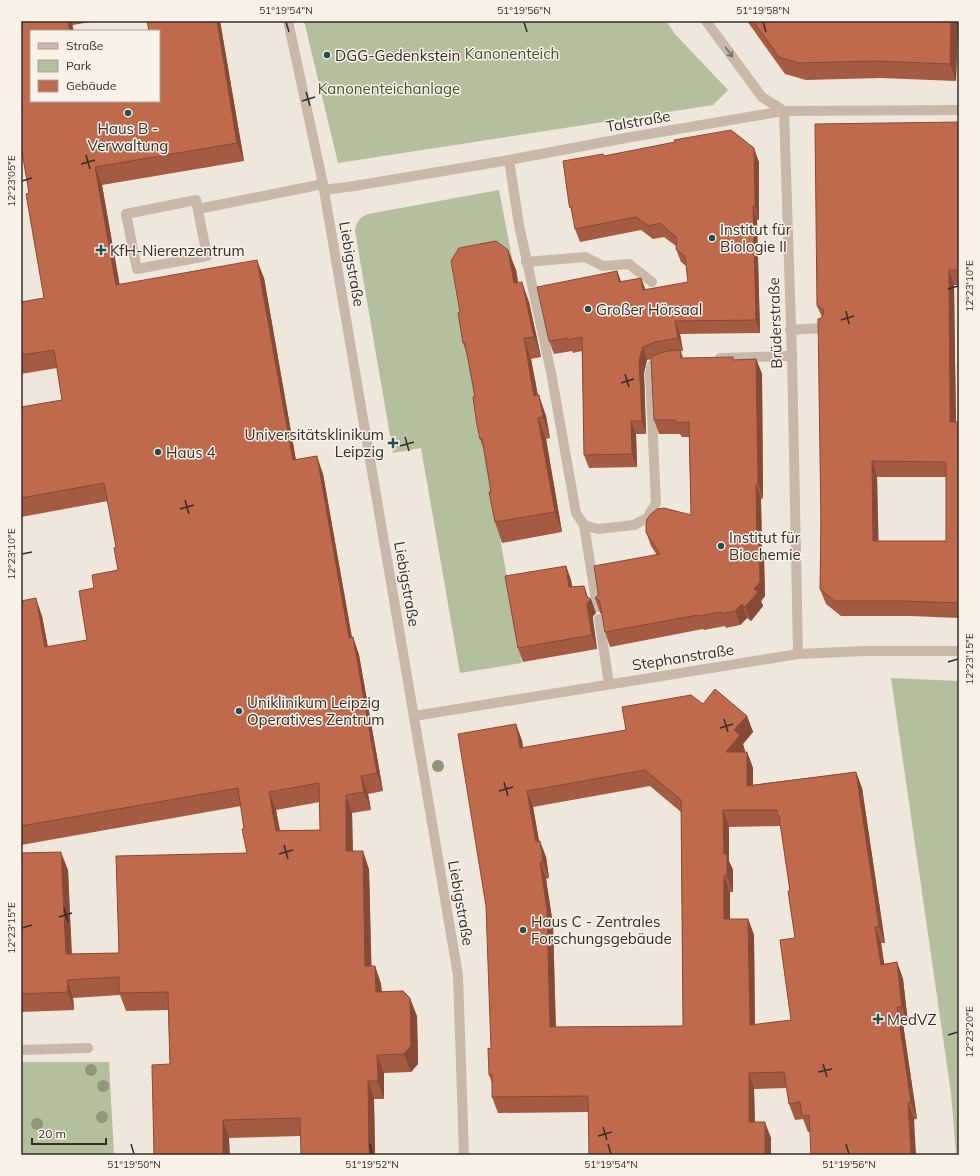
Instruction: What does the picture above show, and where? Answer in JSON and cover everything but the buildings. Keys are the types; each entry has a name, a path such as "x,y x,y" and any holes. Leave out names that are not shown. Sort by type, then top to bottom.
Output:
{"street":[{"name":"Liebigstraße","path":"288,21 323,187 458,975 464,1155"},
{"path":"706,21 762,96 784,111"},
{"name":"Talstraße","path":"198,209 323,187 354,186 784,111 959,110"},
{"name":"Brüderstraße","path":"784,111 792,356 798,654"},
{"path":"509,160 526,262 551,372 576,513 584,525 597,607"},
{"path":"196,200 198,209 207,256 137,269 126,214 196,200"},
{"path":"526,262 585,257 603,266 628,264 652,282"},
{"path":"790,330 823,328"},
{"path":"708,358 792,356"},
{"path":"584,525 598,529 634,525 647,518 656,503 650,373 652,365 662,360 670,359"},
{"path":"599,619 609,684"},
{"name":"Stephanstraße","path":"414,716 798,654 866,650 959,651"},
{"path":"21,1050 88,1048"}],"green space":[{"name":"Kanonenteichanlage","path":"304,21 666,21 675,34 728,90 713,105 338,163"},
{"path":"499,190 512,258 453,270 522,663 460,673 421,448 393,453 355,231 358,221 368,214"},
{"path":"891,678 959,681 959,1155 956,1155 951,1093"},
{"path":"21,1062 109,1062 114,1155 21,1155"}],"place":[{"name":"DGG-Gedenkstein","path":"327,55"},
{"name":"Haus B - Verwaltung","path":"128,113"},
{"name":"Institut für Biologie II","path":"712,238"},
{"name":"KfH-Nierenzentrum","path":"101,250"},
{"name":"Großer Hörsaal","path":"588,309"},
{"name":"Universitätsklinikum Leipzig","path":"393,443"},
{"name":"Haus 4","path":"158,452"},
{"name":"Institut für Biochemie","path":"721,546"},
{"name":"Uniklinikum Leipzig Operatives Zentrum","path":"239,711"},
{"name":"Haus C - Zentrales Forschungsgebäude","path":"523,930"},
{"name":"MedVZ","path":"878,1019"}],"park label":[{"name":"Kanonenteich","path":"512,53"}]}
